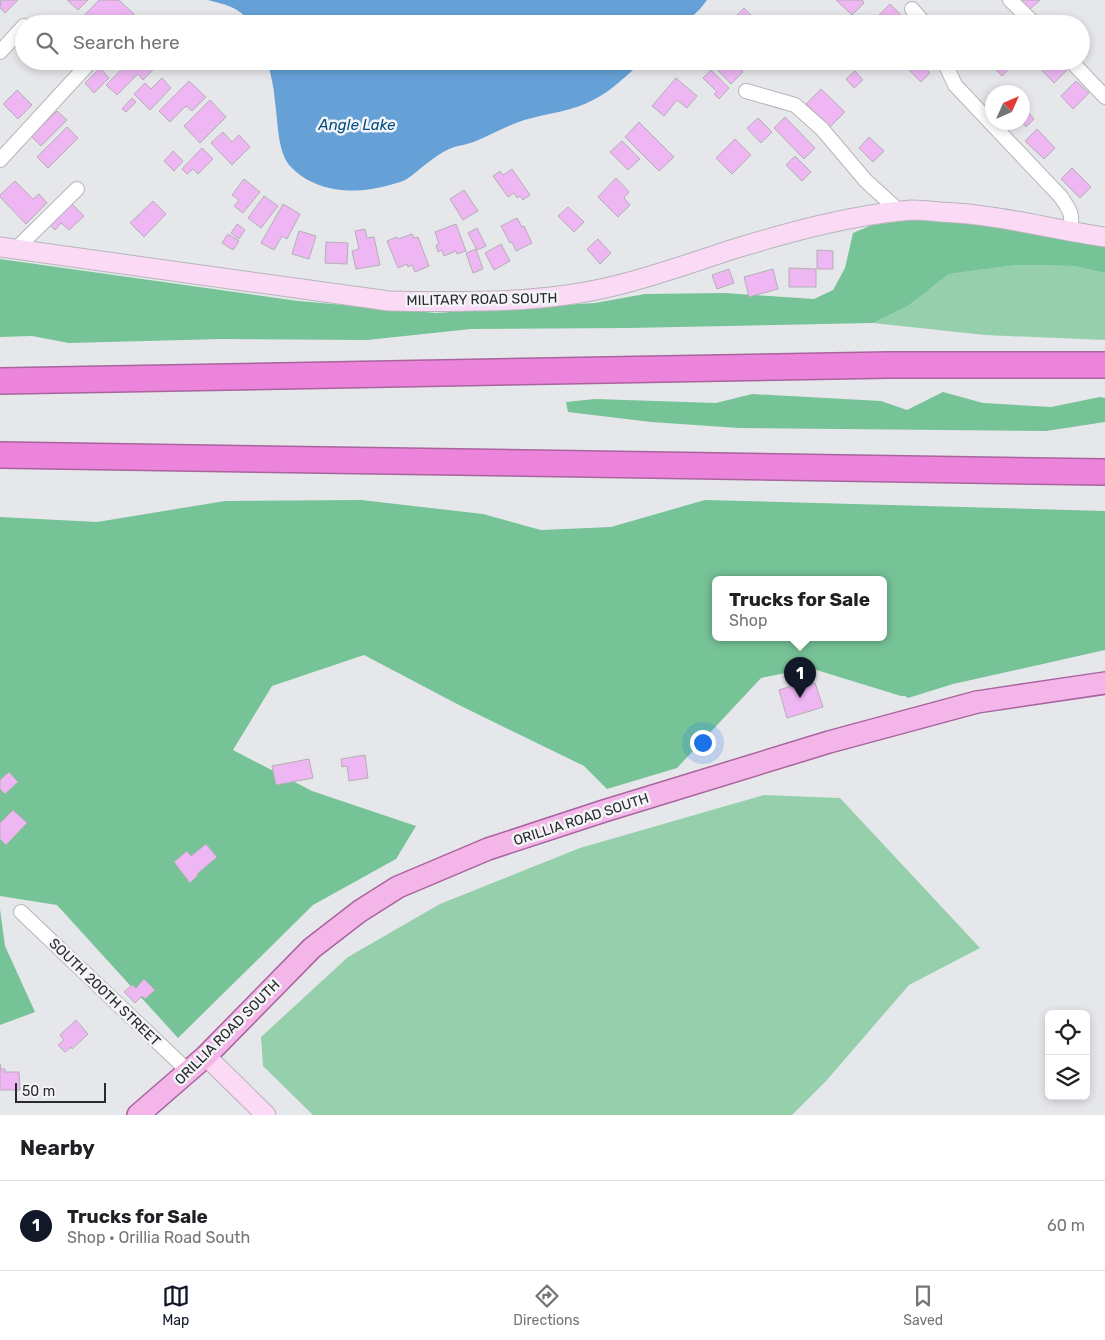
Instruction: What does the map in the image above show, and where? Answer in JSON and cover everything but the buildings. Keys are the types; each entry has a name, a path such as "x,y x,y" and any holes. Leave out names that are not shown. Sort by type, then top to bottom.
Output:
{"highway":[{"path":"0,381 889,365 1105,365"},
{"path":"1062,366 1105,369"},
{"path":"0,456 1105,472"}],"main road":[{"name":"MILITARY ROAD SOUTH","path":"8,248 389,301 503,301 564,297 615,286 787,235 875,215 913,210 976,214 1070,232 1105,236"},
{"name":"ORILLIA ROAD SOUTH","path":"138,1115 206,1056 312,948 360,910 398,887 488,849 604,811 829,742 977,702 1105,683"},
{"path":"206,1056 266,1115"}],"street":[{"path":"1010,0 1026,15"},
{"path":"912,9 917,15"},
{"path":"0,52 15,36"},
{"path":"0,160 84,70"},
{"path":"948,70 955,85 1061,197 1071,211 1070,232"},
{"path":"1080,70 1105,97"},
{"path":"746,91 795,105 822,129 866,181 900,212"},
{"path":"8,248 77,189"},
{"name":"SOUTH 200TH STREET","path":"21,912 189,1072"}],"green space":[{"path":"928,218 1011,229 1105,246 1105,273 1074,266 1017,265 949,274 908,306 873,323 471,329 367,340 222,339 69,343 32,336 0,337 0,259 298,301 436,313 595,303 645,294 725,293 814,299 833,290 845,268 853,233 872,225"},
{"path":"1017,265 1074,266 1105,273 1105,340 985,335 873,323 908,306 949,274"},
{"path":"943,392 983,403 1051,407 1100,397 1105,398 1105,422 1046,431 739,428 651,422 568,412 566,402 595,399 716,403 752,394 881,401 907,410"},
{"path":"361,500 483,514 541,530 611,527 705,500 1105,511 1105,650 953,684 908,698 810,668 761,678 677,768 607,789 584,766 461,706 364,655 272,686 233,750 312,791 416,826 396,859 313,905 178,1038 57,905 0,896 0,517 97,522 225,501"},
{"path":"764,795 840,798 980,948 909,985 826,1081 792,1115 313,1115 263,1066 261,1037 348,957 440,904 580,848"},
{"path":"0,909 5,946 35,1012 0,1025"}],"water":[{"path":"208,0 707,0 694,15 243,15 227,5"},
{"name":"Angle Lake","path":"269,70 633,70 607,92 585,104 521,121 473,142 448,149 403,181 377,188 350,191 324,187 312,182 301,176 286,161 281,145"}],"place":[{"name":"Trucks for Sale","path":"800,698"}]}
